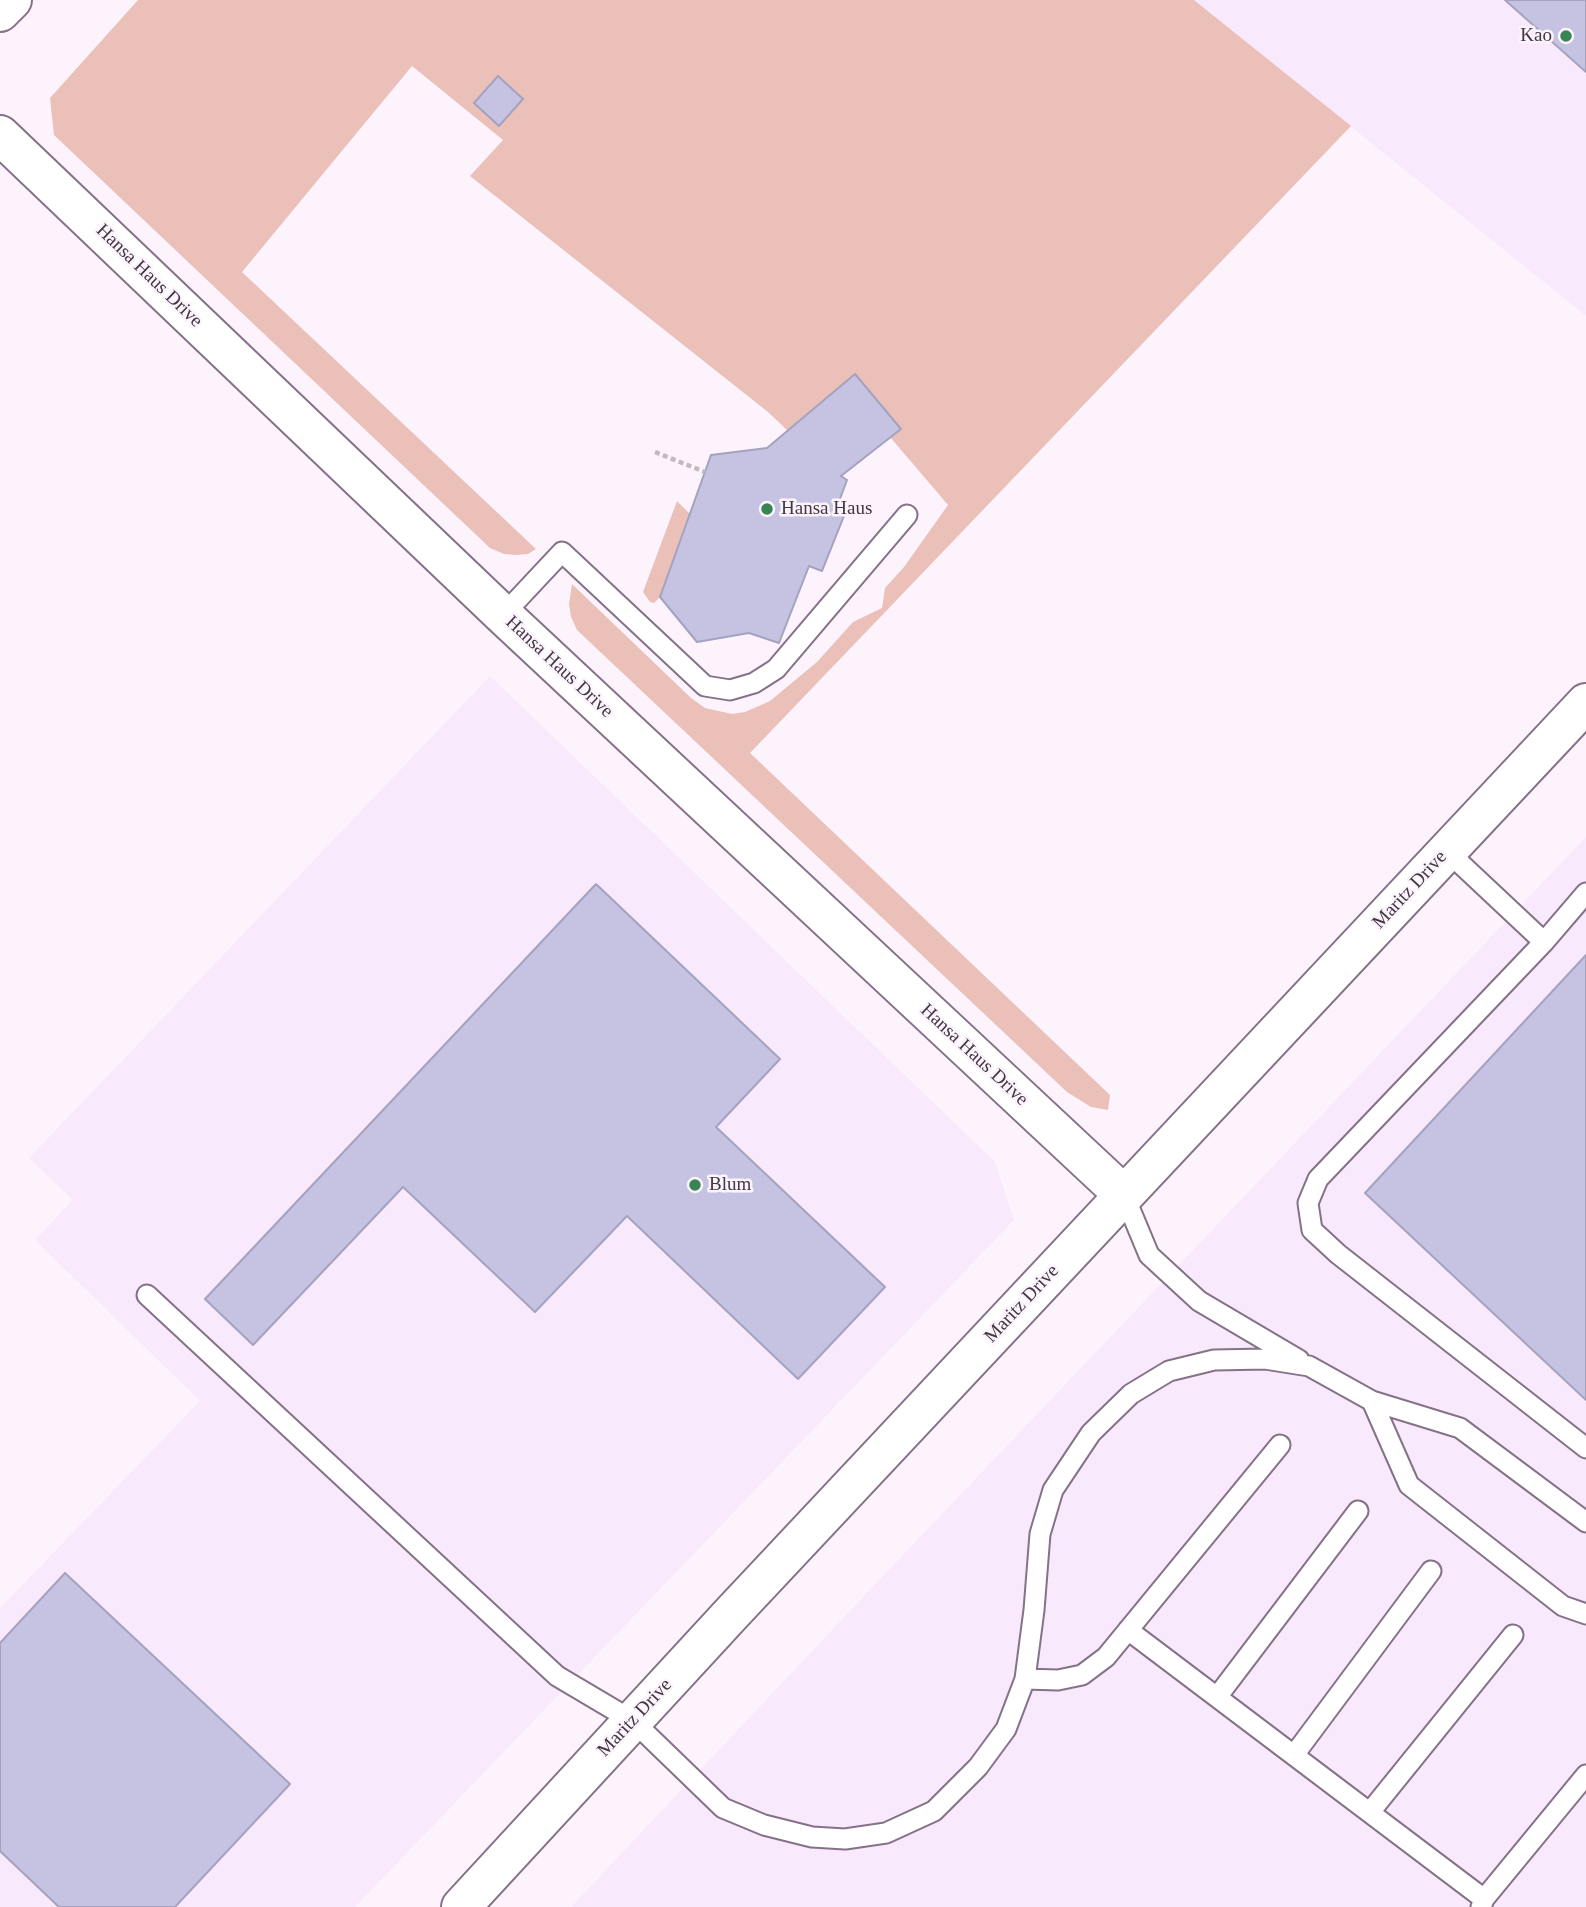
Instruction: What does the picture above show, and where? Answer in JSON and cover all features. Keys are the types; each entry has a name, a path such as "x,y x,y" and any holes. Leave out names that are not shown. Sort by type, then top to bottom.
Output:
{"street":[{"path":"0,12 12,0"},
{"name":"Hansa Haus Drive","path":"0,135 503,615 1124,1195"},
{"name":"Maritz Drive","path":"461,1907 732,1613 1586,703"}],"lane":[{"path":"503,615 562,552 705,686 730,690 754,684 776,669 907,515"},
{"path":"1447,850 1544,942"},
{"path":"1586,893 1544,942 1318,1179 1308,1203 1312,1230 1338,1254 1586,1448"},
{"path":"1124,1195 1149,1255 1199,1301 1372,1401 1460,1428 1586,1522"},
{"path":"147,1295 557,1676 633,1721 723,1808 764,1825 812,1837 845,1839 886,1833 934,1811 978,1767 1006,1729 1025,1679 1040,1534 1053,1490 1091,1433 1131,1394 1169,1371 1214,1360 1265,1359 1310,1366"},
{"path":"1372,1401 1409,1485 1563,1606 1586,1614"},
{"path":"1025,1679 1058,1680 1082,1675 1106,1657 1280,1445"},
{"path":"1217,1697 1358,1511"},
{"path":"1294,1755 1431,1571"},
{"path":"1128,1630 1370,1812 1483,1903 1586,1775"},
{"path":"1370,1812 1513,1635"}],"path":[{"path":"655,452 705,472"}],"shaded area":[{"path":"138,0 1194,0 1351,126 750,753 1110,1095 1108,1110 1091,1107 1067,1092 577,630 571,617 569,604 572,584 691,698 705,708 732,714 745,712 770,701 817,662 853,622 882,608 885,588 904,567 948,505 890,437 901,429 855,375 788,431 768,412 470,176 503,140 412,66 242,272 536,549 528,554 516,555 504,554 490,548 54,135 50,98"},
{"path":"1194,0 1586,0 1586,316"},
{"path":"677,501 690,514 660,597 654,603 650,602 643,592"},
{"path":"490,676 995,1162 1014,1220 355,1907 0,1907 0,1608 200,1401 35,1240 73,1200 29,1158"},
{"path":"1586,837 1586,1907 571,1907 864,1596"}],"building":[{"name":"Kao","path":"1505,0 1586,0 1586,72"},
{"path":"498,76 523,99 499,126 474,103"},
{"name":"Hansa Haus","path":"855,374 901,429 841,476 847,480 837,507 846,511 822,571 809,566 779,643 749,633 697,642 660,597 711,455 767,448"},
{"path":"596,884 780,1059 716,1127 885,1287 798,1379 627,1216 535,1312 403,1187 253,1345 205,1299"},
{"path":"1586,955 1586,1400 1365,1193"},
{"path":"65,1573 290,1784 175,1907 59,1907 0,1851 0,1643"}],"place":[{"name":"Kao","path":"1566,36"},
{"name":"Hansa Haus","path":"767,509"},
{"name":"Blum","path":"695,1185"}]}
